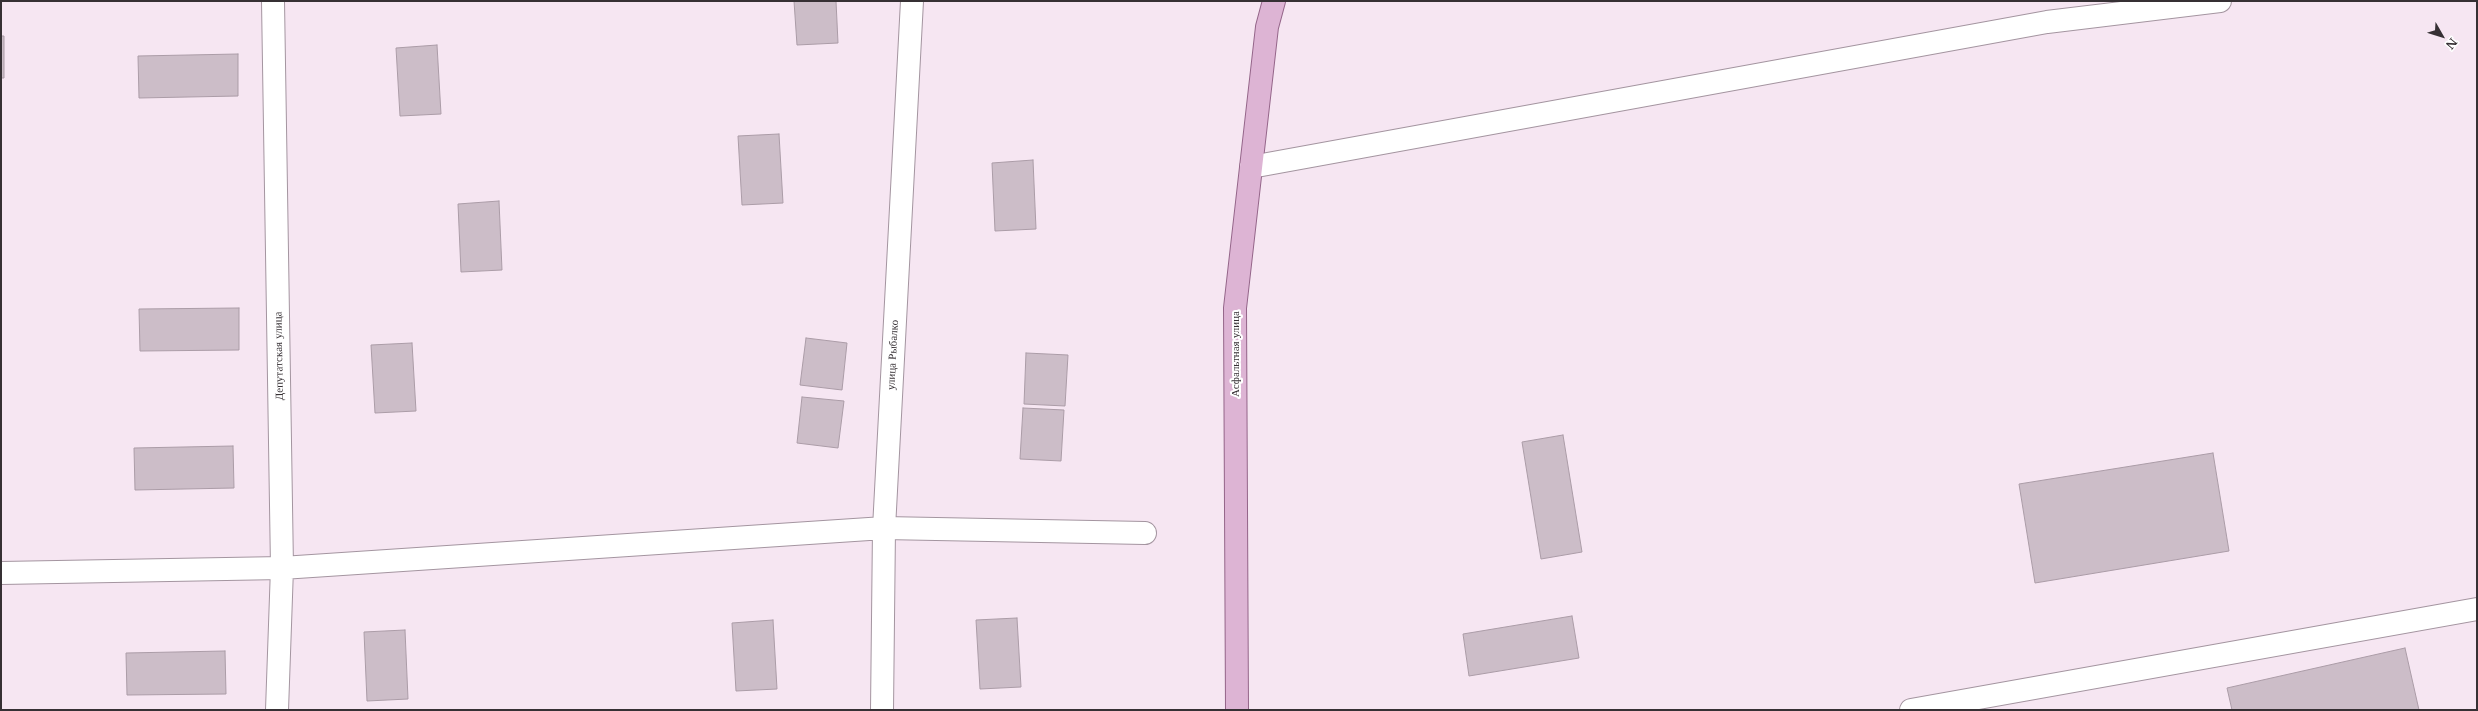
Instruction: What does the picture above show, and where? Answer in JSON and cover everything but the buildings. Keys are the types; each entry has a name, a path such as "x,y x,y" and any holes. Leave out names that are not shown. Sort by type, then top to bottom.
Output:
{"main road":[{"name":"Асфальтная улица","path":"1237,710 1235,308 1267,27 1274,1"}],"street":[{"name":"Депутатская улица","path":"273,1 282,568 277,710"},
{"name":"улица Рыбалко","path":"882,710 884,528 912,1"},
{"path":"1251,167 2039,23 2082,9 2220,1"},
{"path":"1,573 282,568 884,528 1145,533"},
{"path":"1911,710 2477,609"}]}
